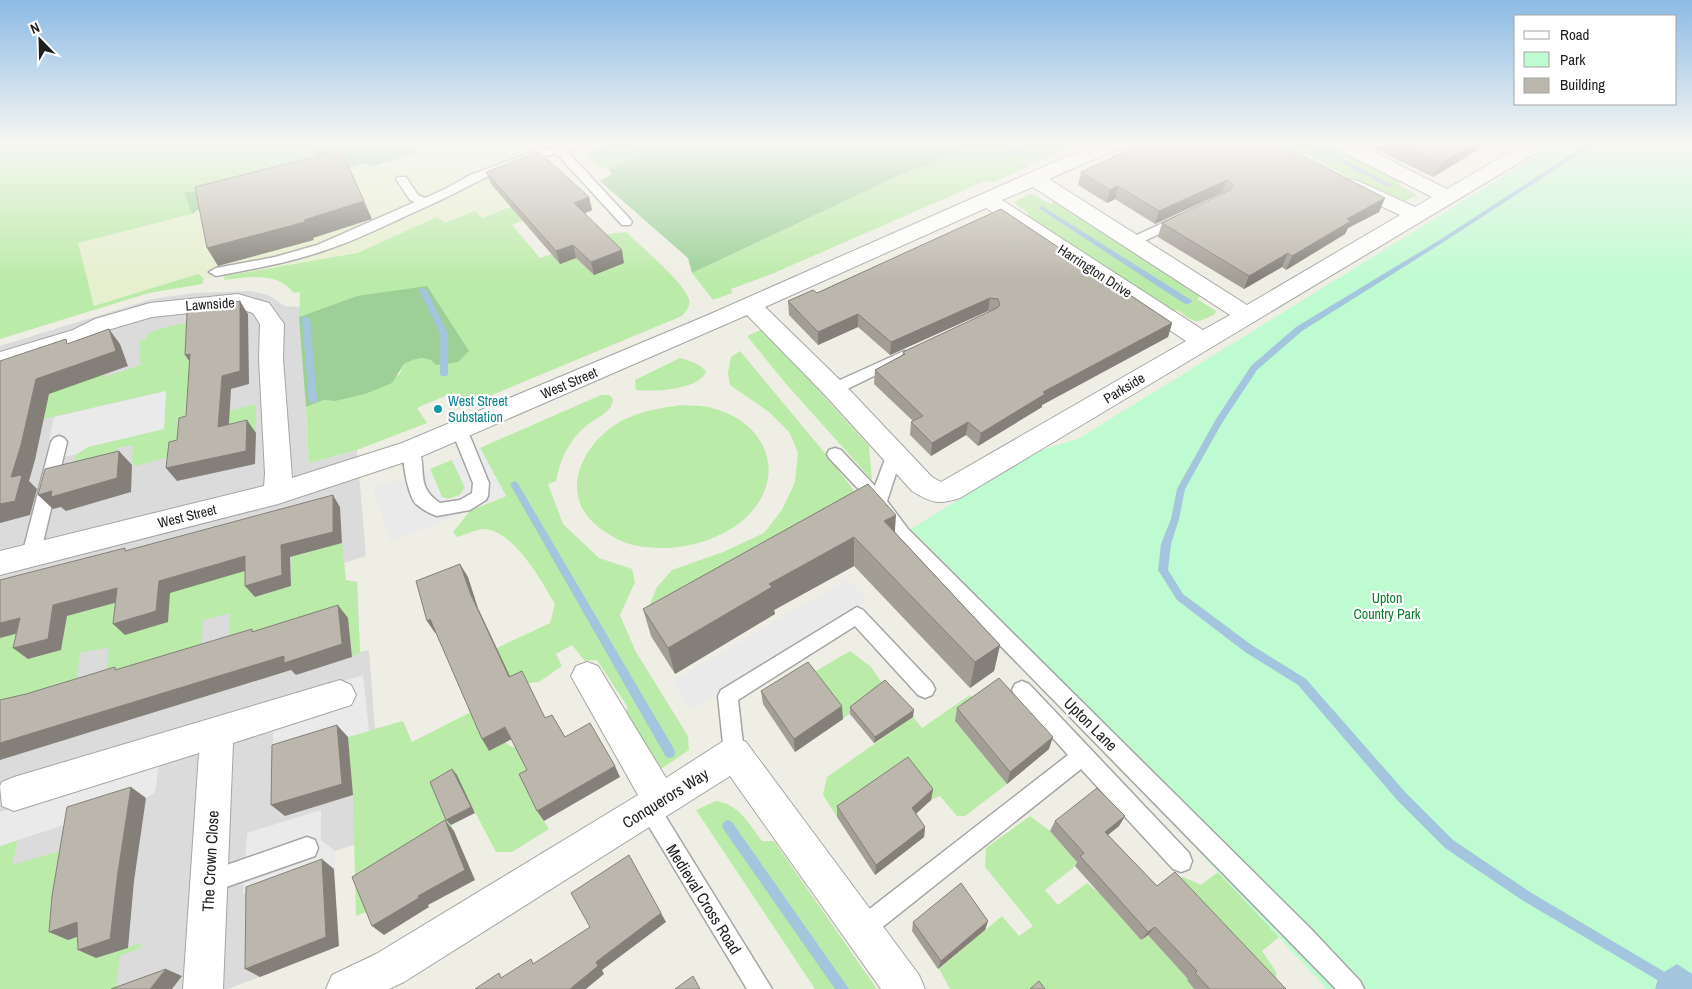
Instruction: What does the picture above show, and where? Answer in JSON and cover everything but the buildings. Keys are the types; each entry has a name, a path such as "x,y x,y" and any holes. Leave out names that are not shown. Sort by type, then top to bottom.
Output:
{"street":[{"name":"West Street","path":"0,563 278,493 411,450 1015,188"},
{"path":"1049,188 1247,315"},
{"path":"1356,188 1416,215"},
{"path":"1430,188 1448,197"},
{"name":"Parkside","path":"749,304 834,389 922,484 937,493 950,491 1462,188"},
{"name":"Harrington Drive","path":"988,200 1203,341"},
{"name":"Lawnside","path":"7,358 80,335 103,324 150,310 238,301 261,308 272,324 271,360 278,493"},
{"name":"Medieval Cross Road","path":"587,676 654,804"},
{"path":"14,794 340,695"},
{"name":"The Crown Close","path":"203,989 217,732"},
{"path":"734,753 905,989"},
{"name":"Conquerors Way","path":"346,989 390,968 734,753"}],"lane":[{"path":"408,188 414,197 425,203"},
{"path":"216,272 277,261 321,248 455,188"},
{"path":"595,188 626,222"},
{"path":"1132,242 1195,212"},
{"path":"834,389 919,349"},
{"path":"411,450 414,476 422,499 436,510 464,506 480,496 481,483 459,429"},
{"path":"32,555 59,442"},
{"name":"Upton Lane","path":"835,454 878,503 902,534 1303,937 1352,989"},
{"path":"878,503 894,455"},
{"path":"734,753 728,696 857,615 925,689"},
{"path":"1022,690 1181,861"},
{"path":"862,929 1082,756"},
{"name":"Medieval Cross Road","path":"654,804 760,989"},
{"path":"209,882 307,848"}],"shaded area":[{"path":"251,291 268,295 285,306 300,307 309,463 357,450 366,556 344,563 346,580 357,582 360,652 369,650 375,729 403,721 354,800 354,845 335,851 335,869 300,883 260,977 227,989 94,989 0,908 18,841 0,846 0,346 152,299 194,293"},
{"path":"166,391 164,429 88,447 77,454 45,461 54,417"},
{"path":"480,448 506,496 390,542 373,488 430,469 442,497 448,499 460,495 465,487 452,460"},
{"path":"847,579 868,600 691,709 672,681"},
{"path":"363,675 369,731 273,759 273,731 324,715 323,687"},
{"path":"159,765 155,793 146,798 0,846 0,812"},
{"path":"321,810 321,840 335,851 335,869 260,897 243,893 247,833"}],"green space":[{"path":"0,188 236,188 218,193 185,192 192,214 78,243 94,306 198,274 204,279 202,284 149,293 0,339"},
{"path":"217,188 270,188 205,205 192,214 184,192 200,192"},
{"path":"268,188 560,188 481,218 475,211 445,223 436,217 357,253 204,279 198,274 94,306 78,243 192,215 205,205"},
{"path":"560,188 575,188 582,196 512,225 540,258 552,254 560,264 576,258 594,275 624,263 597,235 626,232 670,273 685,291 689,299 688,308 682,316 458,409 447,395 417,408 427,423 357,450 309,463 306,407 324,400 335,401 399,375 404,364 413,360 422,358 458,362 357,296 299,317 300,292 294,293 287,286 271,278 252,277 224,280 225,276 357,253 437,217 445,223 475,211 482,218"},
{"path":"608,188 872,188 692,273 688,258"},
{"path":"872,188 969,188 774,273 731,289 732,293 713,300 692,273"},
{"path":"1370,188 1405,188 1417,195 1405,201 1383,191 1380,193"},
{"name":"Upton Country Park","path":"1484,188 1692,188 1692,989 1327,989 1187,839 1030,677 942,591 902,534 1041,450 1078,439"},
{"path":"1034,194 1049,204 1055,202 1201,296 1197,299 1216,311 1215,314 1203,320 1195,321 1177,310 1172,313 1026,216 1029,214 1014,202"},
{"path":"427,286 469,351 458,362 436,365 431,360 422,358 413,360 404,364 392,383 365,394 335,401 324,400 306,407 299,317 357,296"},
{"path":"197,320 204,417 256,404 256,433 136,466 132,462 133,445 117,448 115,466 74,462 77,454 88,447 164,429 166,391 43,419 0,402 104,361 105,377 141,365 139,341 146,339 147,334 159,329"},
{"path":"763,329 869,446 872,480 787,385 747,336"},
{"path":"740,351 856,493 646,614 657,587 672,570 723,552 764,533 782,510 795,482 798,452 789,432 769,412 730,385 728,373 731,357"},
{"path":"680,358 698,364 704,369 706,372 702,378 685,386 664,390 636,390 635,380"},
{"path":"601,395 609,395 613,399 610,408 586,426 570,444 563,458 556,481 548,484 563,524 599,558 632,569 635,582 620,615 636,652 688,736 689,750 658,771 626,718 627,706 597,660 585,661 572,645 556,654 562,666 539,682 528,683 513,691 497,648 550,623 555,604 535,571 507,539 486,529 457,537 453,532 470,511 506,496 480,448"},
{"path":"681,405 712,408 732,416 748,426 760,440 767,455 769,472 765,489 756,506 741,522 724,533 706,541 687,546 667,548 642,547 624,542 598,527 582,508 577,482 580,469 593,445 602,435 623,420 637,414"},
{"path":"452,460 465,487 460,495 448,499 442,497 430,469"},
{"path":"342,543 346,580 357,582 360,653 352,657 348,619 228,653 230,613 203,620 201,661 105,687 109,647 80,653 75,696 0,760 0,638 34,629 28,659 61,650 66,616 132,599 128,607 125,634 166,594 256,563 255,597 291,586 291,557"},
{"path":"850,651 871,667 885,687 841,720 809,675"},
{"path":"970,695 978,704 955,721 1007,784 965,816 957,816 940,796 931,800 837,817 823,795 827,777 913,717 922,728"},
{"path":"473,711 510,746 517,748 534,781 544,821 549,829 512,852 496,852 456,776 451,825 454,831 373,909 356,916 353,800 348,737 403,721 412,742"},
{"path":"716,801 737,810 762,841 774,841 877,989 815,989 696,810"},
{"path":"1030,816 1050,831 1077,861 1073,868 1045,890 1058,905 1087,883 1099,893 1141,940 1148,935 1176,965 1167,882 1183,877 1201,885 1218,872 1279,937 1262,951 1276,972 1277,989 1187,980 1194,989 950,989 939,969 1002,916 1019,936 1033,926 985,867 986,848"},
{"path":"18,840 12,865 80,845 68,940 131,919 97,958 141,943 141,948 120,956 116,989 0,989 0,846"}],"water":[{"path":"1677,964 1692,974 1692,989 1655,989 1659,975"}],"waterway":[{"path":"1523,188 1299,329 1254,368 1219,421 1181,489 1175,519 1166,544 1163,570 1180,597 1249,649 1302,682 1402,797 1449,844 1526,896 1659,975"},
{"path":"1042,208 1188,302"},
{"path":"423,290 444,334 444,374"},
{"path":"306,319 313,401"},
{"path":"514,484 670,753"},
{"path":"728,826 843,989"}],"place":[{"name":"West Street Substation","path":"438,409"}]}
